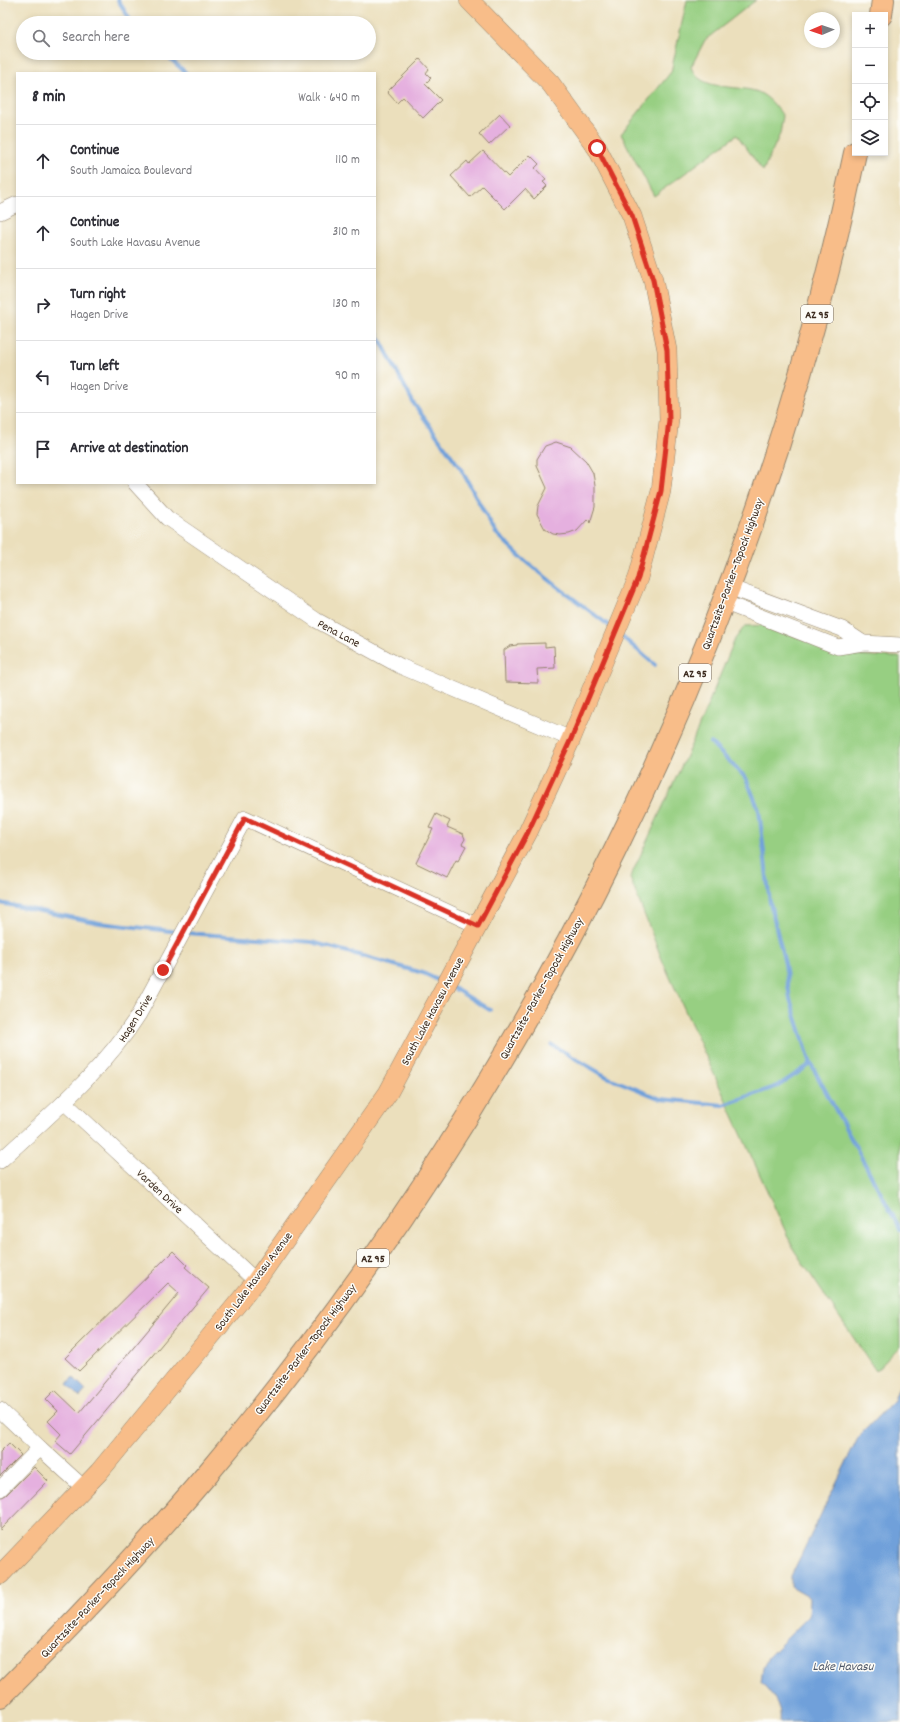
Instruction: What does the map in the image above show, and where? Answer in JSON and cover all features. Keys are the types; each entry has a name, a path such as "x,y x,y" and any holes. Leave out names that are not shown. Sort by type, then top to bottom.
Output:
{"highway":[{"path":"881,12 883,0"},
{"name":"Quartzsite–Parker–Topock Highway","path":"0,1697 108,1586 210,1470 264,1404 352,1287 439,1161 519,1030 592,896 658,758 726,595 792,399 833,251 854,156"}],"main road":[{"name":"South Lake Havasu Avenue","path":"0,1575 99,1472 256,1281 388,1093 528,832 571,739 638,578 661,491 669,420 667,350 653,280 632,216 597,148 551,84 469,0"}],"street":[{"path":"0,212 16,204"},
{"name":"Pena Lane","path":"136,484 167,518 316,620 400,666 571,739"},
{"path":"726,595 842,630 863,643 900,645"},
{"name":"Hagen Drive","path":"0,1161 64,1102 123,1040 139,1014 245,818 478,926"},
{"name":"Varden Drive","path":"64,1102 256,1281"},
{"path":"0,1410 84,1488"},
{"path":"0,1489 40,1448"}],"green space":[{"path":"687,0 756,0 705,40 691,67 696,75 710,84 749,90 766,96 783,116 780,134 763,171 737,135 654,196 621,134 671,72"},
{"path":"768,625 842,655 900,657 900,1346 876,1371 794,1250 663,962 630,878 692,743 735,639 745,626"}],"water":[{"path":"73,1377 86,1390 80,1397 67,1384"},
{"name":"Lake Havasu","path":"900,1384 900,1722 780,1722 778,1705 761,1682 763,1668 768,1657 809,1616 810,1598 791,1587 791,1576 859,1436 894,1400"}],"building":[{"path":"420,59 429,69 426,73 431,78 425,84 441,100 423,118 403,97 397,103 387,92"},
{"path":"500,114 510,125 489,145 479,134"},
{"path":"483,151 508,177 530,155 539,164 535,168 546,180 543,182 547,186 534,199 525,189 505,209 482,186 470,197 451,176 467,161 469,164"},
{"path":"556,442 571,447 586,461 593,473 595,486 595,507 590,523 587,520 577,531 560,535 553,534 545,529 537,514 538,506 547,488 537,466 537,459 545,446"},
{"path":"545,643 545,647 554,646 555,668 537,669 538,683 505,682 504,650 517,644"},
{"path":"436,814 450,821 447,827 463,834 465,839 462,844 466,846 458,861 456,860 447,878 416,863 433,829 429,828"},
{"path":"173,1251 187,1265 185,1267 209,1288 70,1454 55,1441 61,1434 48,1421 58,1411 46,1399 55,1390 79,1413 179,1293 168,1283 79,1371 65,1358"},
{"path":"9,1443 21,1455 0,1476 0,1452"},
{"path":"34,1467 48,1481 0,1530 0,1498 6,1495"}],"waterway":[{"path":"118,0 128,16"},
{"path":"172,60 185,72"},
{"path":"376,332 414,404 461,469 495,532 522,558 611,627"},
{"path":"619,634 655,665"},
{"path":"711,743 746,778 759,810 770,903 785,964 790,999 811,1064 900,1229"},
{"path":"0,903 100,923 179,932"},
{"path":"186,933 312,942 423,973 442,982"},
{"path":"450,986 490,1010"},
{"path":"552,1045 607,1077 661,1099 723,1105 778,1086 811,1064"}],"route":[{"path":"163,970 245,818 478,926 528,832 571,739 638,578 661,491 669,420 667,350 653,280 632,216 597,148"}]}
